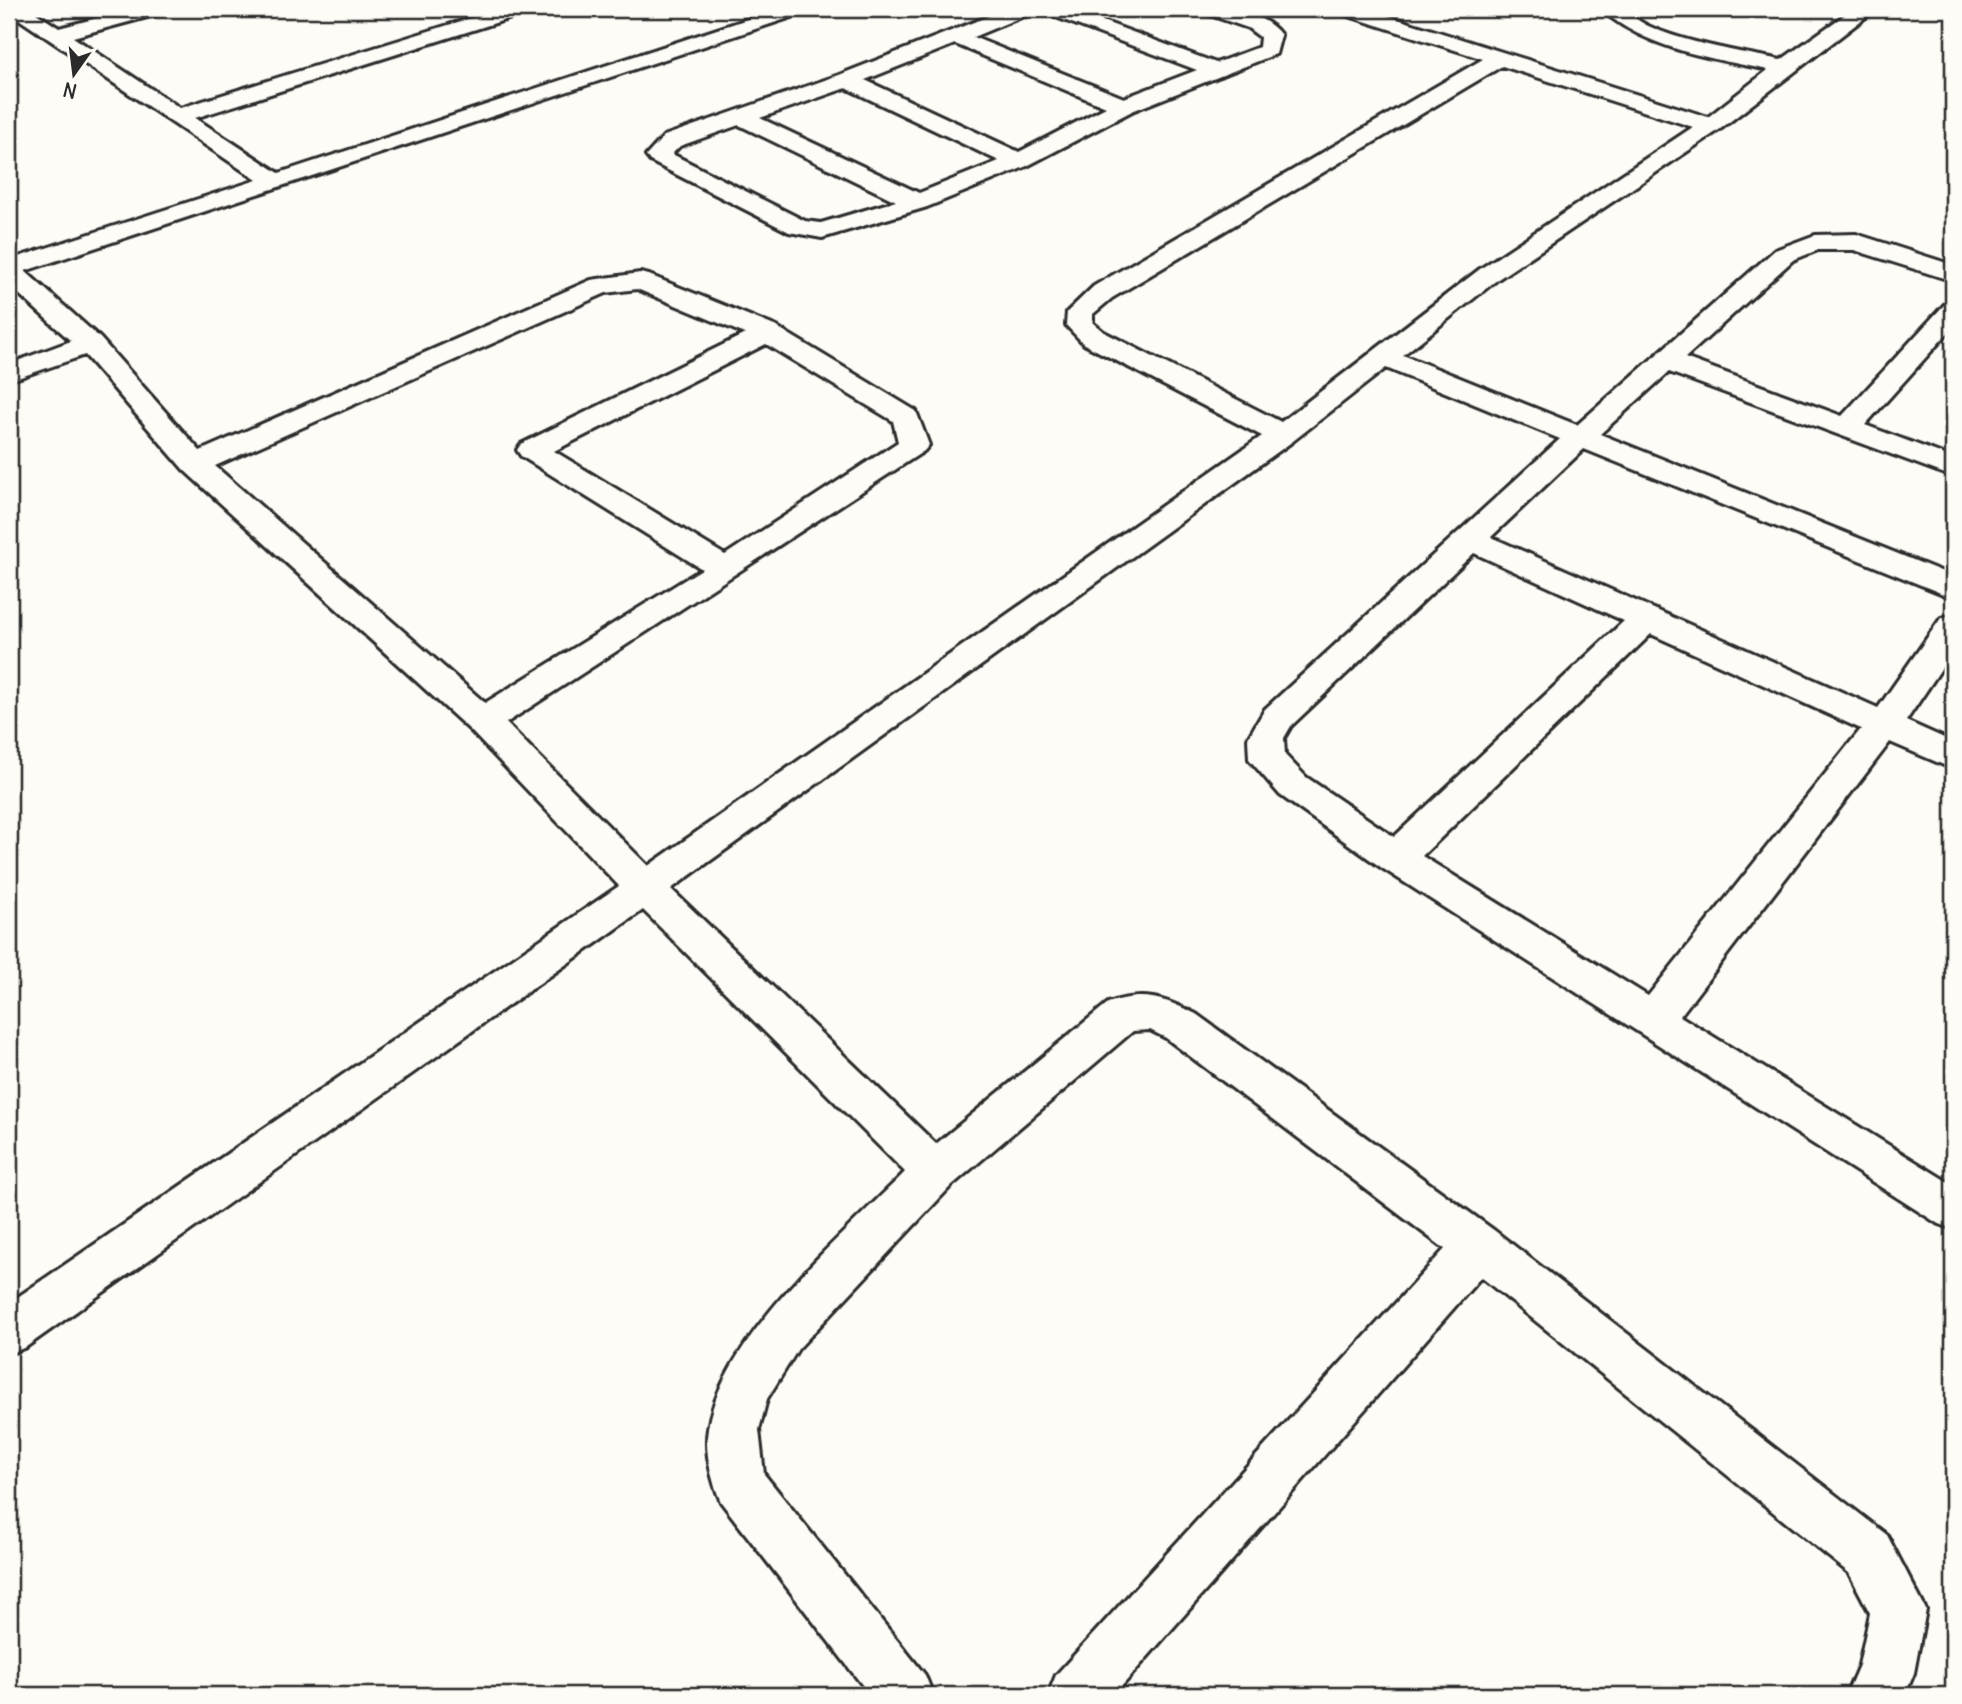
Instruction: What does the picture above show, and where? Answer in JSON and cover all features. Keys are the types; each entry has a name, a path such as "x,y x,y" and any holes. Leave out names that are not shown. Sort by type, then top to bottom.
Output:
{"street":[{"path":"17,9 276,182"},
{"path":"56,35 155,9"},
{"path":"178,117 520,9"},
{"path":"797,9 9,270 90,344 195,464 483,721 645,888 935,1172"},
{"path":"1024,9 847,80 672,141 657,156 798,227 822,231 918,202 1019,161 1124,106 1269,50 1271,36 1255,24 1217,10"},
{"path":"1052,9 1218,71"},
{"path":"1346,9 1711,125"},
{"path":"1619,9 1616,12 1633,26 1665,40 1785,67"},
{"path":"9,1331 645,888 1283,435 1489,274 1711,125 1866,9"},
{"path":"953,36 1124,106"},
{"path":"1283,435 1094,338 1080,325 1080,312 1103,292 1500,58"},
{"path":"847,80 1019,161"},
{"path":"740,117 918,202"},
{"path":"1953,273 1856,242 1815,243 1784,255 1580,436 1469,539 1278,718 1266,738 1268,759 1293,786 1396,858 1953,1209"},
{"path":"195,464 600,286 640,281 767,333 906,417 914,444 725,569 483,721"},
{"path":"1847,428 1953,312"},
{"path":"725,569 531,450 767,333"},
{"path":"9,373 90,344"},
{"path":"1384,357 1953,588"},
{"path":"1666,361 1953,468"},
{"path":"1469,539 1885,724 1953,757"},
{"path":"1396,858 1648,618"},
{"path":"1652,1021 1885,724 1953,626"},
{"path":"905,1695 738,1484 733,1430 745,1390 781,1333 935,1172 1124,1015 1154,1013 1181,1026 1478,1247 1868,1554 1898,1610 1886,1673 1874,1695"},
{"path":"1076,1695 1478,1247"}]}
